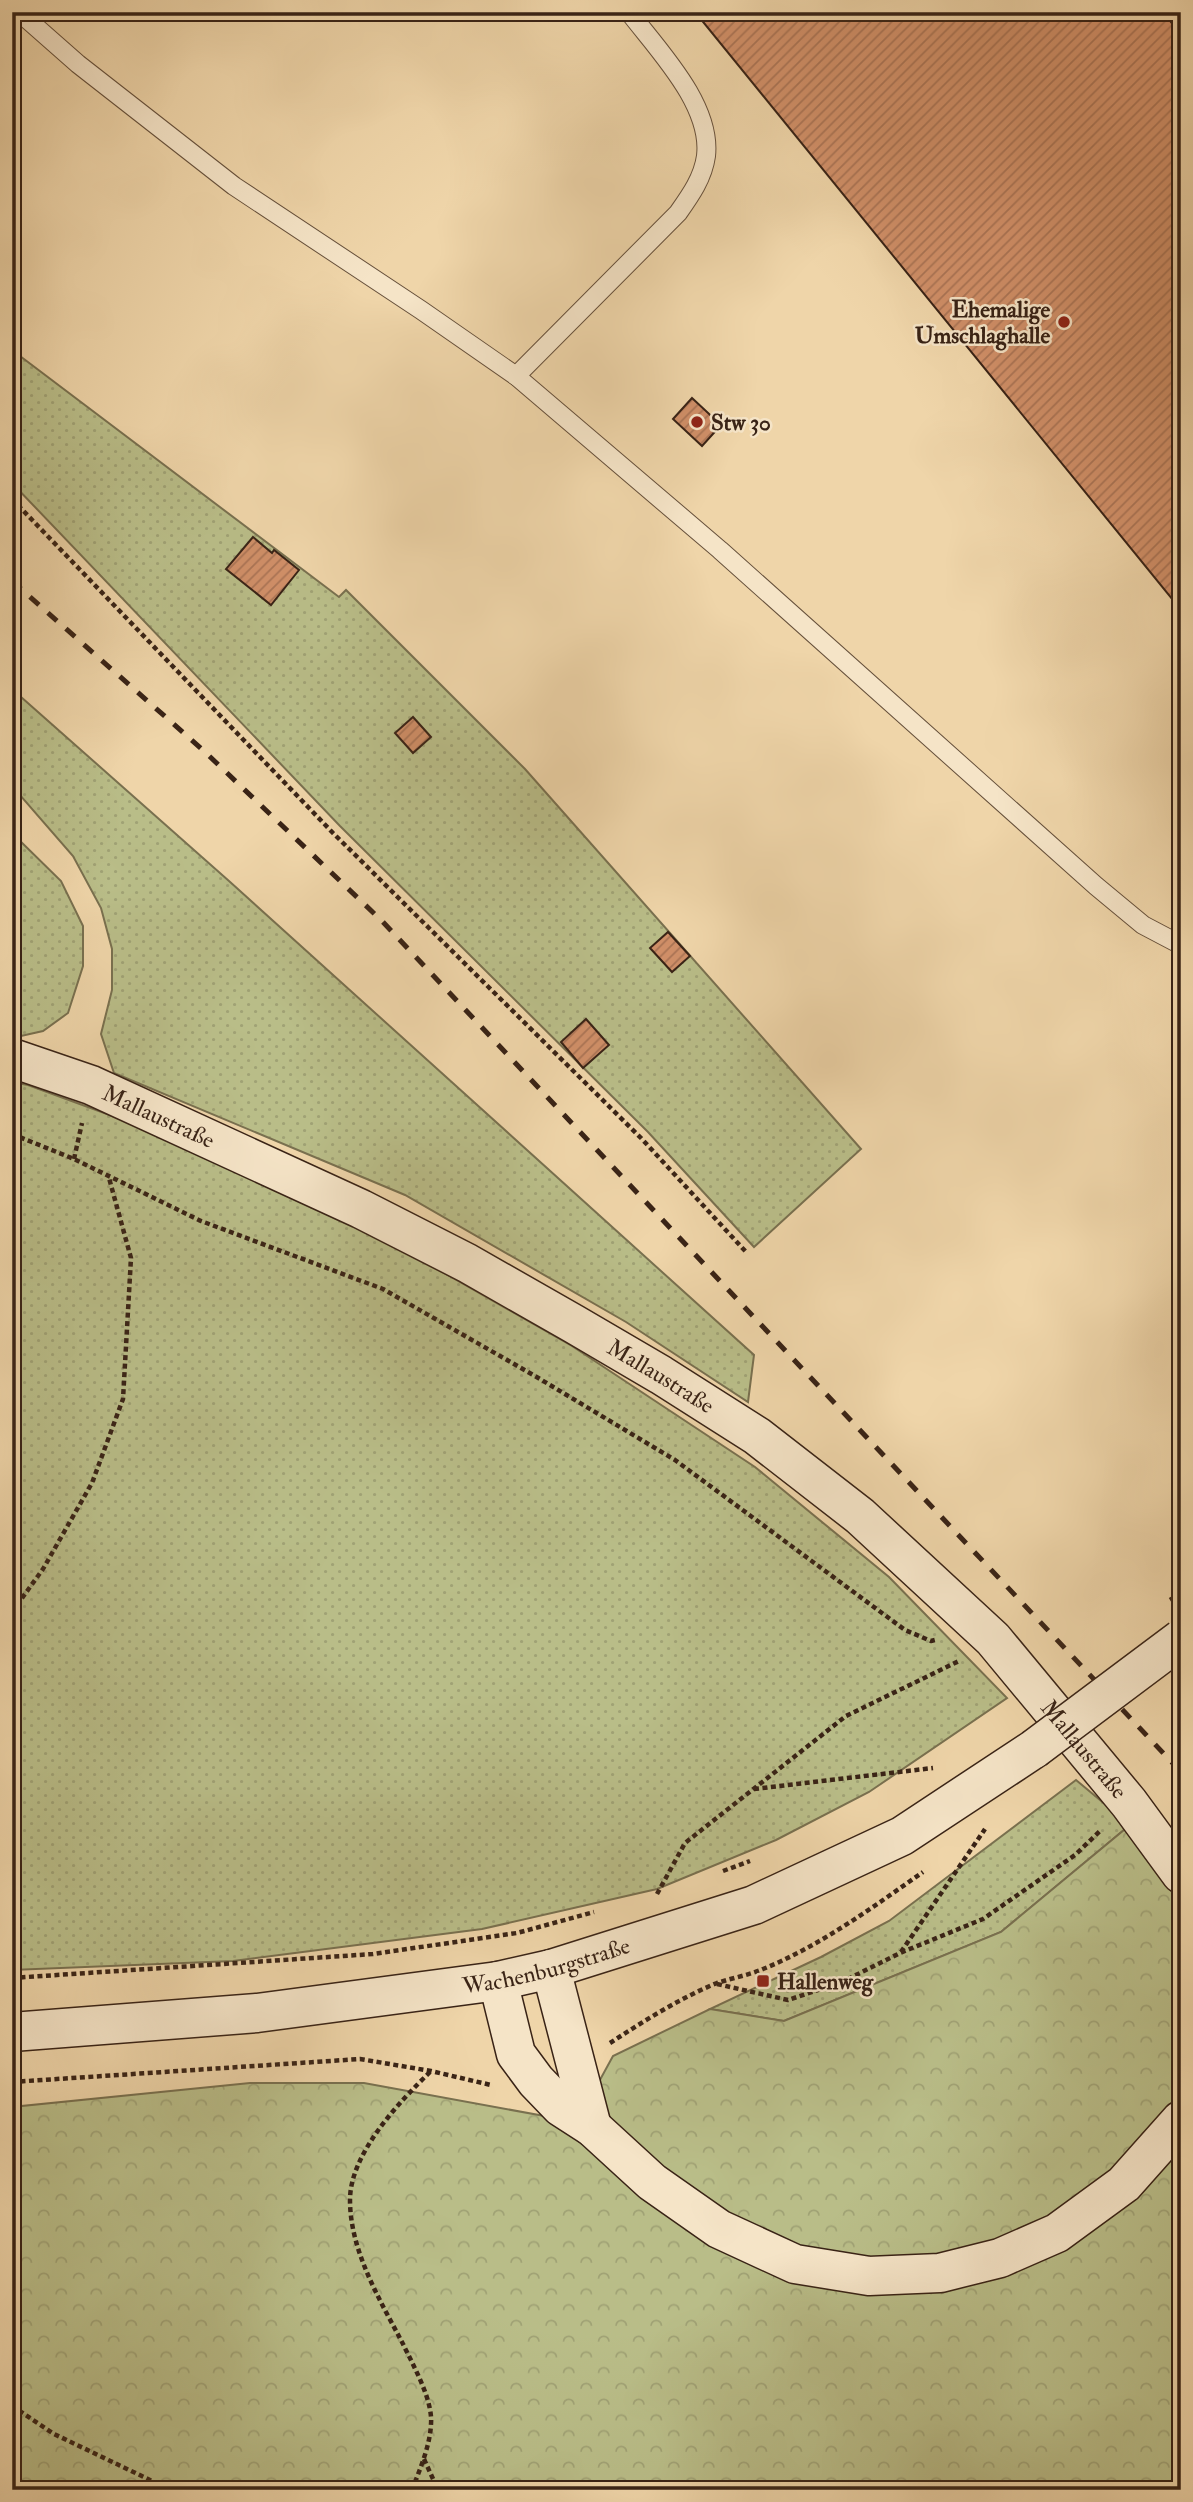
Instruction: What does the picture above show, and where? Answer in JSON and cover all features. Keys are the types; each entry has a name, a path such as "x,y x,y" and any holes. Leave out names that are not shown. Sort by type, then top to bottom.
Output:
{"street":[{"name":"Mallaustraße","path":"12,1058 63,1073 91,1085 361,1209 574,1324 661,1374 757,1436 860,1516 993,1639 1129,1803 1181,1874"},
{"name":"Wachenburgstraße","path":"12,2032 257,2013 498,1980 551,1969 766,1899 902,1836 1034,1749 1181,1639"},
{"path":"551,1969 592,2127"},
{"path":"498,1980 516,2054 536,2081 561,2107 592,2127 652,2182 719,2229 795,2264 869,2276 940,2273 1000,2258 1057,2233 1124,2184 1181,2120"}],"lane":[{"path":"12,19 18,12 78,64 234,186 516,376 720,550 1106,894 1143,925 1181,945"},
{"path":"516,376 678,214 698,184 706,155 702,122 686,85 629,12"}],"path":[{"path":"12,499 333,833 641,1138 747,1254"},
{"path":"12,1134 74,1159 201,1221 395,1296 675,1460 905,1630 931,1641 943,1638"},
{"path":"12,1612 43,1569 92,1483 123,1399 131,1258 108,1177"},
{"path":"657,1894 685,1843 846,1716 961,1660"},
{"path":"751,1790 938,1767"},
{"path":"717,1984 788,2000 842,1982 900,1953 983,1919 1075,1855 1129,1803"},
{"path":"900,1953 986,1827"},
{"path":"721,1872 756,1859"},
{"path":"645,1898 670,1890"},
{"path":"12,1978 373,1954 517,1933 606,1908"},
{"path":"573,2060 602,2048 646,2019 717,1984 763,1969 804,1949 870,1909"},
{"path":"12,2082 360,2059 431,2071 517,2091 536,2081"},
{"path":"412,2490 424,2458 432,2422 421,2379 366,2271 351,2224 350,2197 361,2157 399,2102 431,2071"},
{"path":"12,2406 54,2434 171,2490"},
{"path":"424,2458 439,2490"}],"green space":[{"path":"16,353 339,597 346,590 525,769 861,1149 754,1247 648,1132 340,826 12,483 12,357"},
{"path":"12,689 754,1355 748,1402 626,1322 405,1195 114,1073 101,1034 112,990 112,949 101,908 73,856 12,786"},
{"path":"12,833 61,881 83,926 83,966 68,1013 43,1031 21,1036 12,1034"},
{"path":"12,1082 28,1085 156,1132 378,1235 572,1346 755,1467 889,1577 1007,1698 869,1792 776,1840 657,1889 482,1929 233,1961 12,1970"},
{"path":"1076,1780 1130,1825 1001,1932 784,2021 710,2009 821,1957 889,1921"},
{"path":"1130,1825 1181,1888 1181,2490 12,2490 12,2107 250,2083 364,2083 577,2122 613,2056 710,2009 784,2021 1001,1932"}],"building":[{"name":"Ehemalige Umschlaghalle","path":"695,12 1163,12 1181,35 1181,610"},
{"name":"Stw 30","path":"692,398 721,425 702,446 673,419"},
{"path":"253,537 299,570 271,605 226,569"},
{"path":"413,717 431,737 413,753 395,733"},
{"path":"668,932 690,956 672,972 650,948"},
{"path":"586,1019 609,1045 583,1068 561,1042"}],"railway":[{"path":"12,581 204,751 382,921 1181,1772"}],"place":[{"name":"Ehemalige Umschlaghalle","path":"1064,322"},
{"name":"Stw 30","path":"697,422"},
{"name":"Hallenweg","path":"763,1981"}]}
